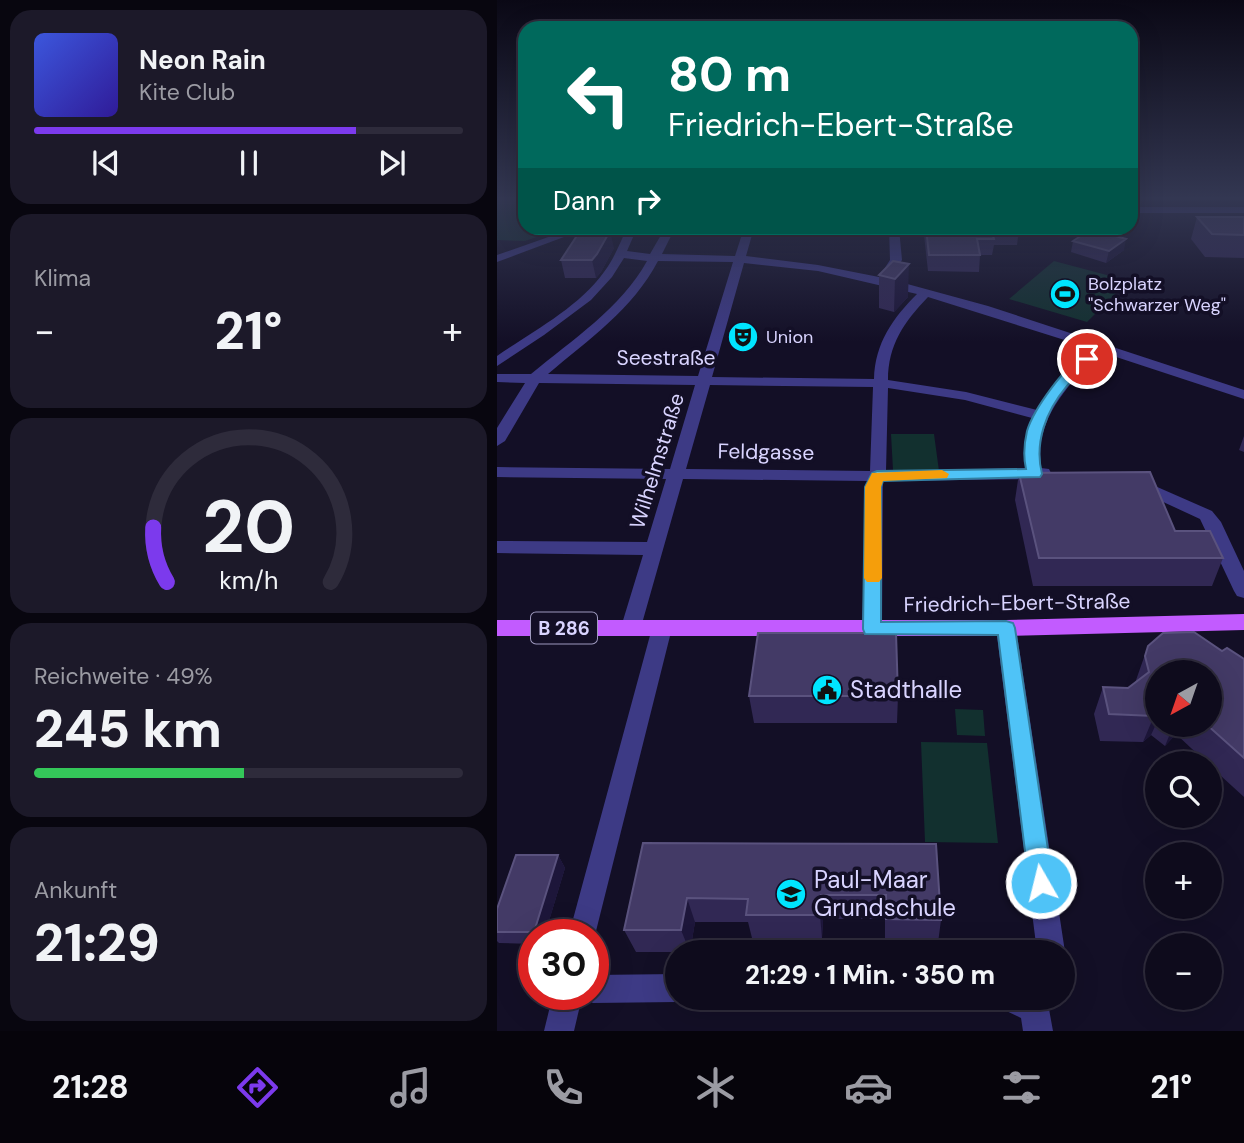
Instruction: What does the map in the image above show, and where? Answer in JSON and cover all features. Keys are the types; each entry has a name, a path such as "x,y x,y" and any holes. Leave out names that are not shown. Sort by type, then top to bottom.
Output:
{"main road":[{"name":"Friedrich-Ebert-Straße","path":"497,628 1006,628 1244,622"}],"street":[{"path":"497,259 533,246"},
{"path":"497,362 586,297 607,277 626,246"},
{"path":"497,441 534,379 620,306 642,280 661,246"},
{"name":"Wilhelmstraße","path":"631,627 744,246"},
{"path":"882,281 896,260 895,246"},
{"path":"623,254 740,259 818,268 882,281 927,292 1100,346 1244,395"},
{"path":"872,629 873,487 881,467 880,360 891,334 906,311 927,292"},
{"path":"1034,474 1030,457 1031,442 1041,416 1060,385 1100,346"},
{"name":"Seestraße","path":"497,379 706,379 880,383 966,396 1041,416"},
{"name":"Feldgasse","path":"497,472 877,476 1058,473"},
{"path":"1121,476 1206,515 1212,522 1244,591"},
{"path":"497,547 655,549"},
{"path":"587,919 662,628"},
{"path":"1006,628 1049,940"},
{"path":"609,989 665,988"},
{"path":"559,1031 564,1010"}],"green space":[{"name":"Bolzplatz \"Schwarzer Weg\"","path":"1054,261 1137,283 1132,288 1123,286 1087,322 1009,299"},
{"path":"891,434 934,434 939,471 893,470"},
{"path":"955,709 983,710 985,736 957,735"},
{"path":"921,742 987,743 998,843 925,842"}],"building":[{"path":"570,246 601,246 592,260 561,260"},
{"path":"928,246 978,246 980,255 929,255"},
{"path":"1091,246 1116,246 1109,251"},
{"path":"893,261 909,264 895,279 879,275"},
{"path":"1150,472 1175,531 1210,531 1223,558 1039,558 1019,473"},
{"path":"1194,632 1222,651 1227,648 1244,659 1244,758 1221,737 1222,660 1146,660 1148,646 1163,633"},
{"path":"758,633 896,633 898,696 749,696"},
{"path":"1145,675 1145,716 1109,714 1103,687 1128,688"},
{"path":"643,843 936,844 941,920 886,919 886,895 821,895 820,915 746,915 748,899 687,898 681,930 624,930"},
{"path":"516,855 558,855 538,919 518,919 518,932 497,932 497,909"}],"slow traffic":[{"path":"873,578 873,487 877,476 942,474"}],"place":[{"name":"Bolzplatz \"Schwarzer Weg\"","path":"1065,294"},
{"name":"Union","path":"743,337"},
{"name":"Stadthalle","path":"827,690"},
{"name":"Paul-Maar Grundschule","path":"791,894"}],"route":[{"path":"1041,883 1006,628 872,629 873,487 877,476 1034,474 1030,457 1035,429 1060,385 1087,359"}]}
